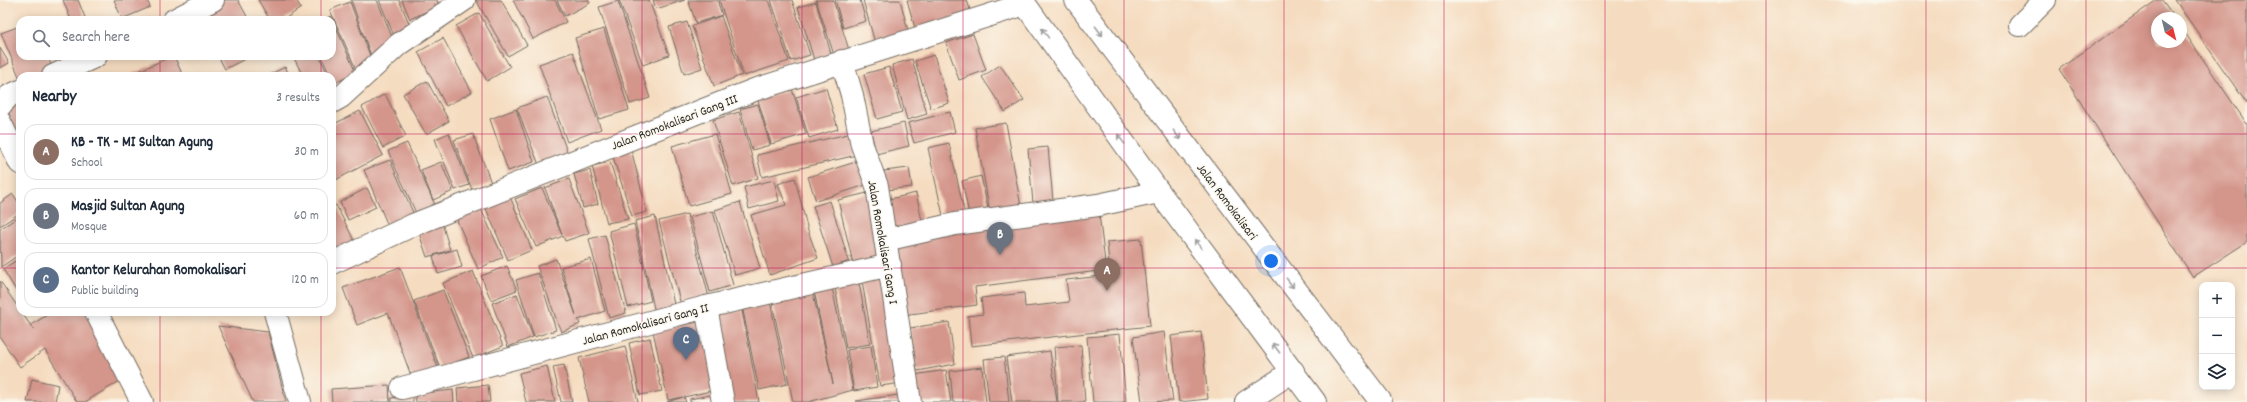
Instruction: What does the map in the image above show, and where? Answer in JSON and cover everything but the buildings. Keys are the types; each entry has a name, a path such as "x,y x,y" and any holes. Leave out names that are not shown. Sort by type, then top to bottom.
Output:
{"main road":[{"path":"182,16 213,0"},
{"path":"336,100 341,97 399,44 464,0"},
{"name":"Jalan Romokalisari","path":"1076,0 1381,402"},
{"path":"2020,25 2045,0"},
{"path":"1023,2 1159,192 1315,402"},
{"name":"Jalan Romokalisari Gang III","path":"336,261 413,225 556,167 754,90 1023,2"},
{"path":"62,72 87,60"},
{"name":"Jalan Romokalisari Gang I","path":"842,61 852,95 862,145 877,186 910,402"},
{"path":"0,106 9,96 16,93"},
{"path":"0,122 16,155"},
{"path":"885,240 955,224 1098,205 1159,192"},
{"name":"Jalan Romokalisari Gang II","path":"402,388 706,306 890,265"},
{"path":"706,306 722,402"},
{"path":"98,316 142,402"},
{"path":"276,316 300,402"},
{"path":"1246,402 1293,372"}],"place":[{"name":"Masjid Sultan Agung","path":"1000,255"},
{"name":"KB - TK - MI Sultan Agung","path":"1107,291"},
{"name":"Kantor Kelurahan Romokalisari","path":"686,360"}]}
